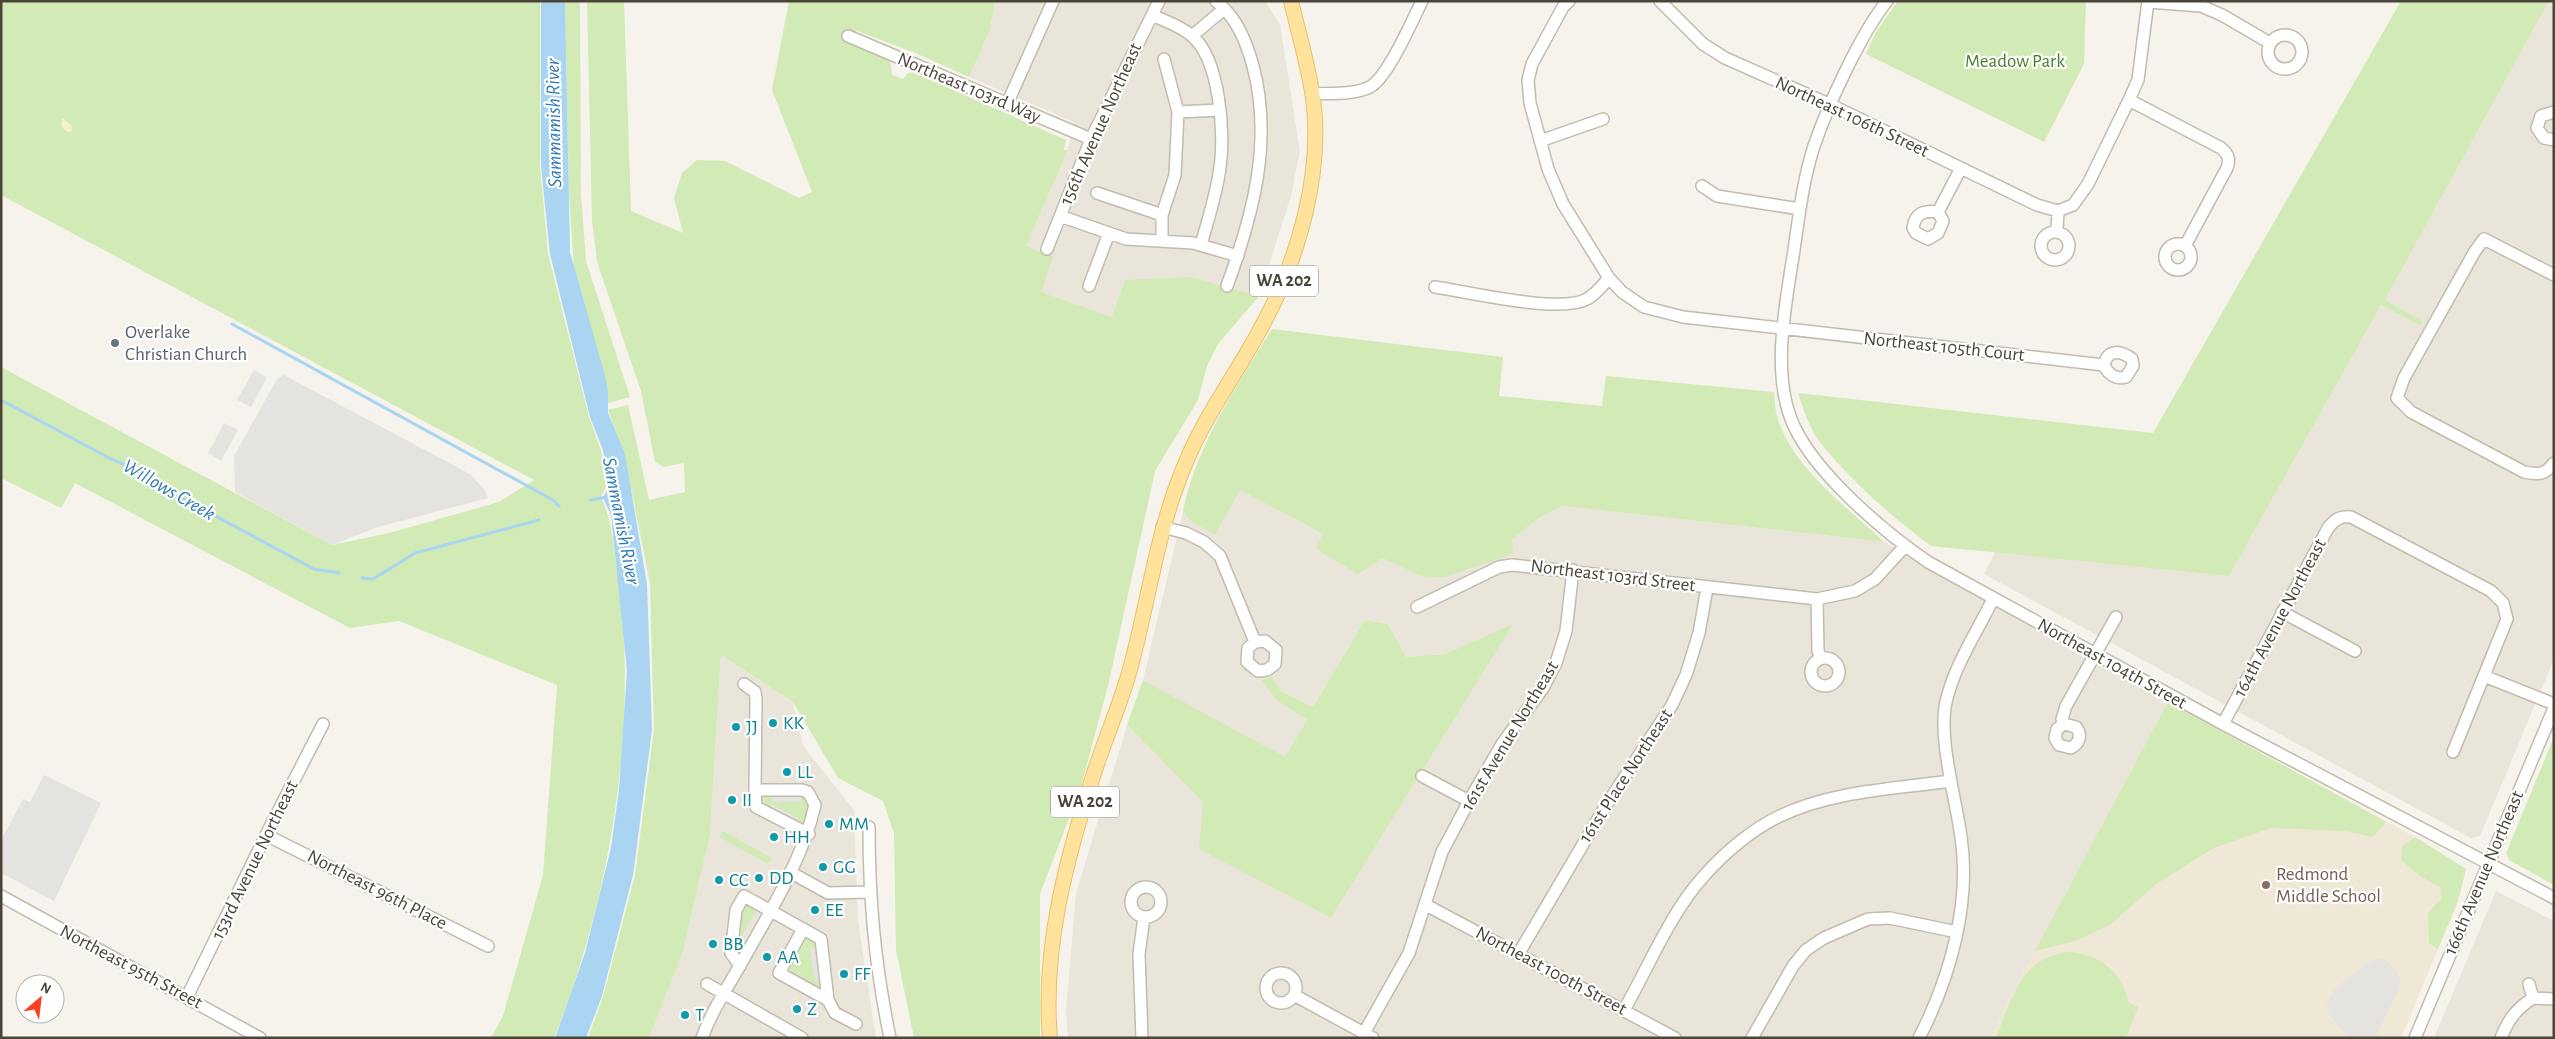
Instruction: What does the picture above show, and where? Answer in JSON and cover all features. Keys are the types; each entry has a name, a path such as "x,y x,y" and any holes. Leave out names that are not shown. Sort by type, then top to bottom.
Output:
{"main road":[{"name":"WA 202","path":"1050,1038 1048,1011 1052,951 1060,895 1072,840 1132,663 1162,527 1171,497 1195,441 1259,331 1282,286 1307,205 1315,147 1312,94 1291,1"}],"street":[{"path":"1007,104 1053,1"},
{"name":"156th Avenue Northeast","path":"1047,249 1091,139 1159,1"},
{"path":"1312,94 1357,91 1370,87 1387,69 1422,1"},
{"name":"Northeast 105th Court","path":"1569,1 1563,7 1532,64 1528,80 1530,103 1548,169 1563,204 1609,278 1622,292 1644,307 1682,318 2104,365"},
{"name":"Northeast 106th Street","path":"1660,1 1703,44 1725,58 1831,105 2037,205 2058,211"},
{"path":"2057,231 2058,211 2073,204 2088,184 2138,80 2148,2 2201,6 2222,15 2270,43"},
{"name":"Northeast 104th Street","path":"1882,3 1831,105 1814,146 1805,178 1783,330 1782,375 1785,402 1794,426 1807,448 1829,476 1905,546 1936,567 2223,724 2554,898"},
{"path":"1192,36 1220,5 1246,41 1259,90 1261,119 1260,169 1254,200 1238,256 1227,286"},
{"path":"1152,14 1192,36 1201,46 1210,63 1221,129 1220,166 1201,245"},
{"name":"Northeast 103rd Way","path":"848,36 1091,139"},
{"path":"1162,242 1162,216 1175,175 1178,112 1164,59"},
{"path":"2129,100 2221,148 2227,153 2229,160 2227,168 2185,246"},
{"path":"1178,112 1219,110"},
{"path":"2554,112 2541,116 2537,128 2544,138 2554,140"},
{"path":"1540,141 1603,119"},
{"path":"1938,212 1961,168"},
{"path":"1702,186 1717,196 1800,209"},
{"path":"1097,193 1162,216"},
{"path":"1060,216 1126,239 1201,245 1238,256"},
{"path":"1089,286 1109,233"},
{"path":"2554,275 2484,239 2475,251 2404,378 2397,398 2419,417 2524,472 2540,474 2547,471 2554,462"},
{"path":"1436,287 1549,305 1571,304 1587,299 1609,278"},
{"name":"164th Avenue Northeast","path":"2223,724 2328,528 2334,520 2343,517 2361,521 2491,591 2503,603 2507,619 2484,676"},
{"path":"1162,527 1186,533 1204,542 1220,556 1255,642"},
{"name":"Northeast 103rd Street","path":"1417,607 1499,567 1512,565 1572,570 1707,588 1818,599 1855,591 1875,579 1905,546"},
{"name":"161st Avenue Northeast","path":"1368,1035 1409,953 1442,852 1502,744 1543,688 1556,663 1566,631 1572,570"},
{"name":"161st Place Northeast","path":"1519,953 1605,807 1672,705 1686,674 1699,633 1707,588"},
{"path":"1818,599 1821,658"},
{"path":"1920,1038 1930,1018 1950,960 1957,932 1963,885 1962,838 1950,781 1945,728 1946,704 1961,663 1993,599"},
{"path":"2282,612 2355,651"},
{"path":"2064,724 2062,719 2066,706 2116,617"},
{"path":"2452,752 2484,676 2554,704"},
{"path":"744,684 755,692 756,699 756,807 808,834"},
{"name":"166th Avenue Northeast","path":"2415,1038 2554,708"},
{"name":"153rd Avenue Northeast","path":"187,997 266,835 323,724"},
{"path":"1422,776 1469,801"},
{"path":"1624,1010 1682,906 1702,877 1730,850 1752,834 1779,816 1837,798 1950,781"},
{"path":"706,1036 723,994 790,872 808,834 815,805 808,792 802,790 755,790"},
{"path":"868,827 869,892 874,950 890,1038"},
{"name":"Northeast 96th Place","path":"266,835 488,946"},
{"path":"790,872 828,893 869,892"},
{"name":"Northeast 95th Street","path":"1,896 260,1038"},
{"path":"740,966 731,953 736,910 744,896 820,939 828,1000 835,1013 856,1024"},
{"name":"Northeast 100th Street","path":"1426,905 1675,1038"},
{"path":"1142,1038 1139,954 1144,917"},
{"path":"1752,1038 1793,966 1806,950 1824,938 1868,919 1890,918 1957,932"},
{"path":"803,929 779,973 828,1000"},
{"path":"707,984 802,1038"},
{"path":"2529,984 2533,998"},
{"path":"1294,995 1368,1035"},
{"path":"2501,1038 2508,1020 2520,1006 2533,998 2554,999"}],"shaded area":[{"path":"995,1 1265,1 1280,25 1300,151 1291,196 1259,296 1192,277 1112,317 1040,292 1026,246 1068,150 1074,122 969,77 990,30"},
{"path":"2549,1 2554,1 2554,659 2480,836 2471,838 1984,574 1995,552 2229,576 2381,305 2421,326 2423,321 2385,300"},
{"path":"254,370 267,377 251,407 237,400"},
{"path":"284,375 470,474 484,489 488,498 378,527 332,545 235,492 234,456 277,379"},
{"path":"224,423 238,430 221,461 208,453"},
{"path":"1240,490 1323,534 1425,578 1445,577 1512,554 1512,539 1539,518 1563,506 1884,542 2168,702 1989,1038 1068,1038 1066,1009 1076,894 1127,725 1203,802 1272,886 1331,918 1512,625 1445,654 1406,657 1388,624 1365,620 1313,707 1281,691 1272,677 1263,680 1276,700 1307,720 1285,758 1143,680 1183,511 1188,519 1202,526"},
{"path":"721,655 793,702 803,746 854,810 858,920 876,1038 649,1038 682,955 710,835"},
{"name":"Redmond Middle School","path":"2168,702 2415,837 2466,869 2458,901 2401,1038 1989,1038"},
{"path":"44,775 101,803 54,901 1,873 1,840 23,799 30,802"},
{"path":"772,794 801,794 801,802 772,802"},
{"path":"772,804 799,819 796,825 769,810"},
{"path":"2496,891 2554,921 2554,1038 2434,1038"},
{"path":"818,947 822,980 815,981 810,948"},
{"path":"2379,958 2386,960 2398,973 2401,984 2375,1038 2348,1038 2328,1013 2327,1002 2336,988 2372,960"}],"green space":[{"path":"1,1 540,1 540,167 548,254 589,417 601,451 607,485 601,497 611,527 618,578 624,635 625,693 622,752 615,812 604,871 591,928 574,984 554,1038 491,1038 503,1016 543,875 557,685 399,621 350,628 75,483 61,508 1,478 1,367 332,545 389,533 499,502 534,480 1,195"},
{"path":"565,1 579,1 580,6 581,194 586,261 630,397 608,403 607,388 574,268 569,193"},
{"path":"587,1 624,1 631,211 683,233 674,198 682,173 697,160 725,161 799,198 812,192 772,90 789,1 995,1 990,30 969,77 913,52 857,31 848,40 890,60 892,75 903,79 908,73 912,72 1066,140 1064,150 1068,150 1026,246 1053,257 1041,292 1112,317 1125,280 1192,277 1259,296 1218,344 1207,366 1198,400 1155,471 1108,686 1080,790 1040,894 1040,1038 914,1038 896,950 894,833 883,801 838,778 793,702 721,655 710,835 682,955 649,1038 588,1038 603,997 635,875 654,730 650,583 625,458 608,410 628,405 649,500 685,492 684,463 664,467 655,462 641,391 597,262 592,221"},
{"name":"Meadow Park","path":"1898,1 2086,1 2084,64 2044,142 1866,54 1876,32"},
{"path":"2401,1 2549,1 2385,300 2423,321 2421,326 2381,305 2229,576 1931,546 1870,496 1842,468 1817,438 1808,422 1798,393 2153,433"},
{"path":"1272,329 1503,357 1499,396 1602,406 1606,376 1774,392 1778,419 1785,437 1796,454 1823,486 1884,542 1563,506 1539,518 1512,539 1513,554 1445,577 1425,578 1382,558 1358,574 1316,549 1323,534 1240,490 1215,535 1188,519 1183,511 1189,486 1219,417"},
{"path":"1365,620 1388,624 1406,657 1445,654 1513,624 1331,918 1199,849 1203,802 1127,725 1143,680 1285,757 1307,720 1276,700 1262,680 1272,677 1281,691 1313,707"},
{"path":"2168,702 2386,822 2373,837 2344,831 2271,828 2214,848 2156,884 2110,925 2075,941 2035,951"},
{"path":"2554,737 2554,885 2509,860 2506,853"},
{"path":"767,795 772,796 772,801 801,801 801,796 811,802 804,826 796,824 799,819 772,804 770,807 766,806 763,799"},
{"path":"723,831 772,858 768,864 719,837"},
{"path":"2415,837 2466,869 2458,901 2438,949 2429,943 2428,913 2441,899 2440,887 2420,876 2401,860 2402,846"},
{"path":"749,905 756,911 735,948 741,910"},
{"path":"807,939 817,942 817,947 810,948 815,980 822,980 821,984 816,987 786,972 793,952 799,944"},
{"path":"2069,952 2091,957 2108,967 2121,983 2129,1003 2138,1007 2126,1038 1996,1038 2013,995 2029,971 2039,962 2052,956"}],"sand":[{"path":"63,118 72,126 72,131 68,132 63,128 61,122"}],"water":[{"name":"Sammamish River","path":"541,1 565,1 570,252 605,376 608,392 608,413 625,454 647,584 652,730 633,875 602,996 586,1038 555,1038 585,953 611,848 619,790 627,671 611,515 603,498 609,486 603,450 590,417 550,254 541,166"}],"waterway":[{"path":"232,324 553,500 559,506"},
{"name":"Willows Creek","path":"1,400 111,459 137,470 154,483 314,569 339,573"},
{"name":"Willows Creek","path":"590,500 606,497"},
{"name":"Willows Creek","path":"362,578 373,579 415,553 539,520"}],"place":[{"name":"Overlake Christian Church","path":"115,343"},
{"name":"KK","path":"773,723"},
{"name":"JJ","path":"736,727"},
{"name":"LL","path":"787,772"},
{"name":"II","path":"732,800"},
{"name":"MM","path":"829,824"},
{"name":"HH","path":"774,837"},
{"name":"GG","path":"823,867"},
{"name":"DD","path":"759,878"},
{"name":"CC","path":"719,880"},
{"name":"Redmond Middle School","path":"2266,885"},
{"name":"EE","path":"815,910"},
{"name":"BB","path":"713,944"},
{"name":"AA","path":"767,957"},
{"name":"FF","path":"844,974"},
{"name":"Z","path":"797,1009"},
{"name":"T","path":"685,1015"}]}
